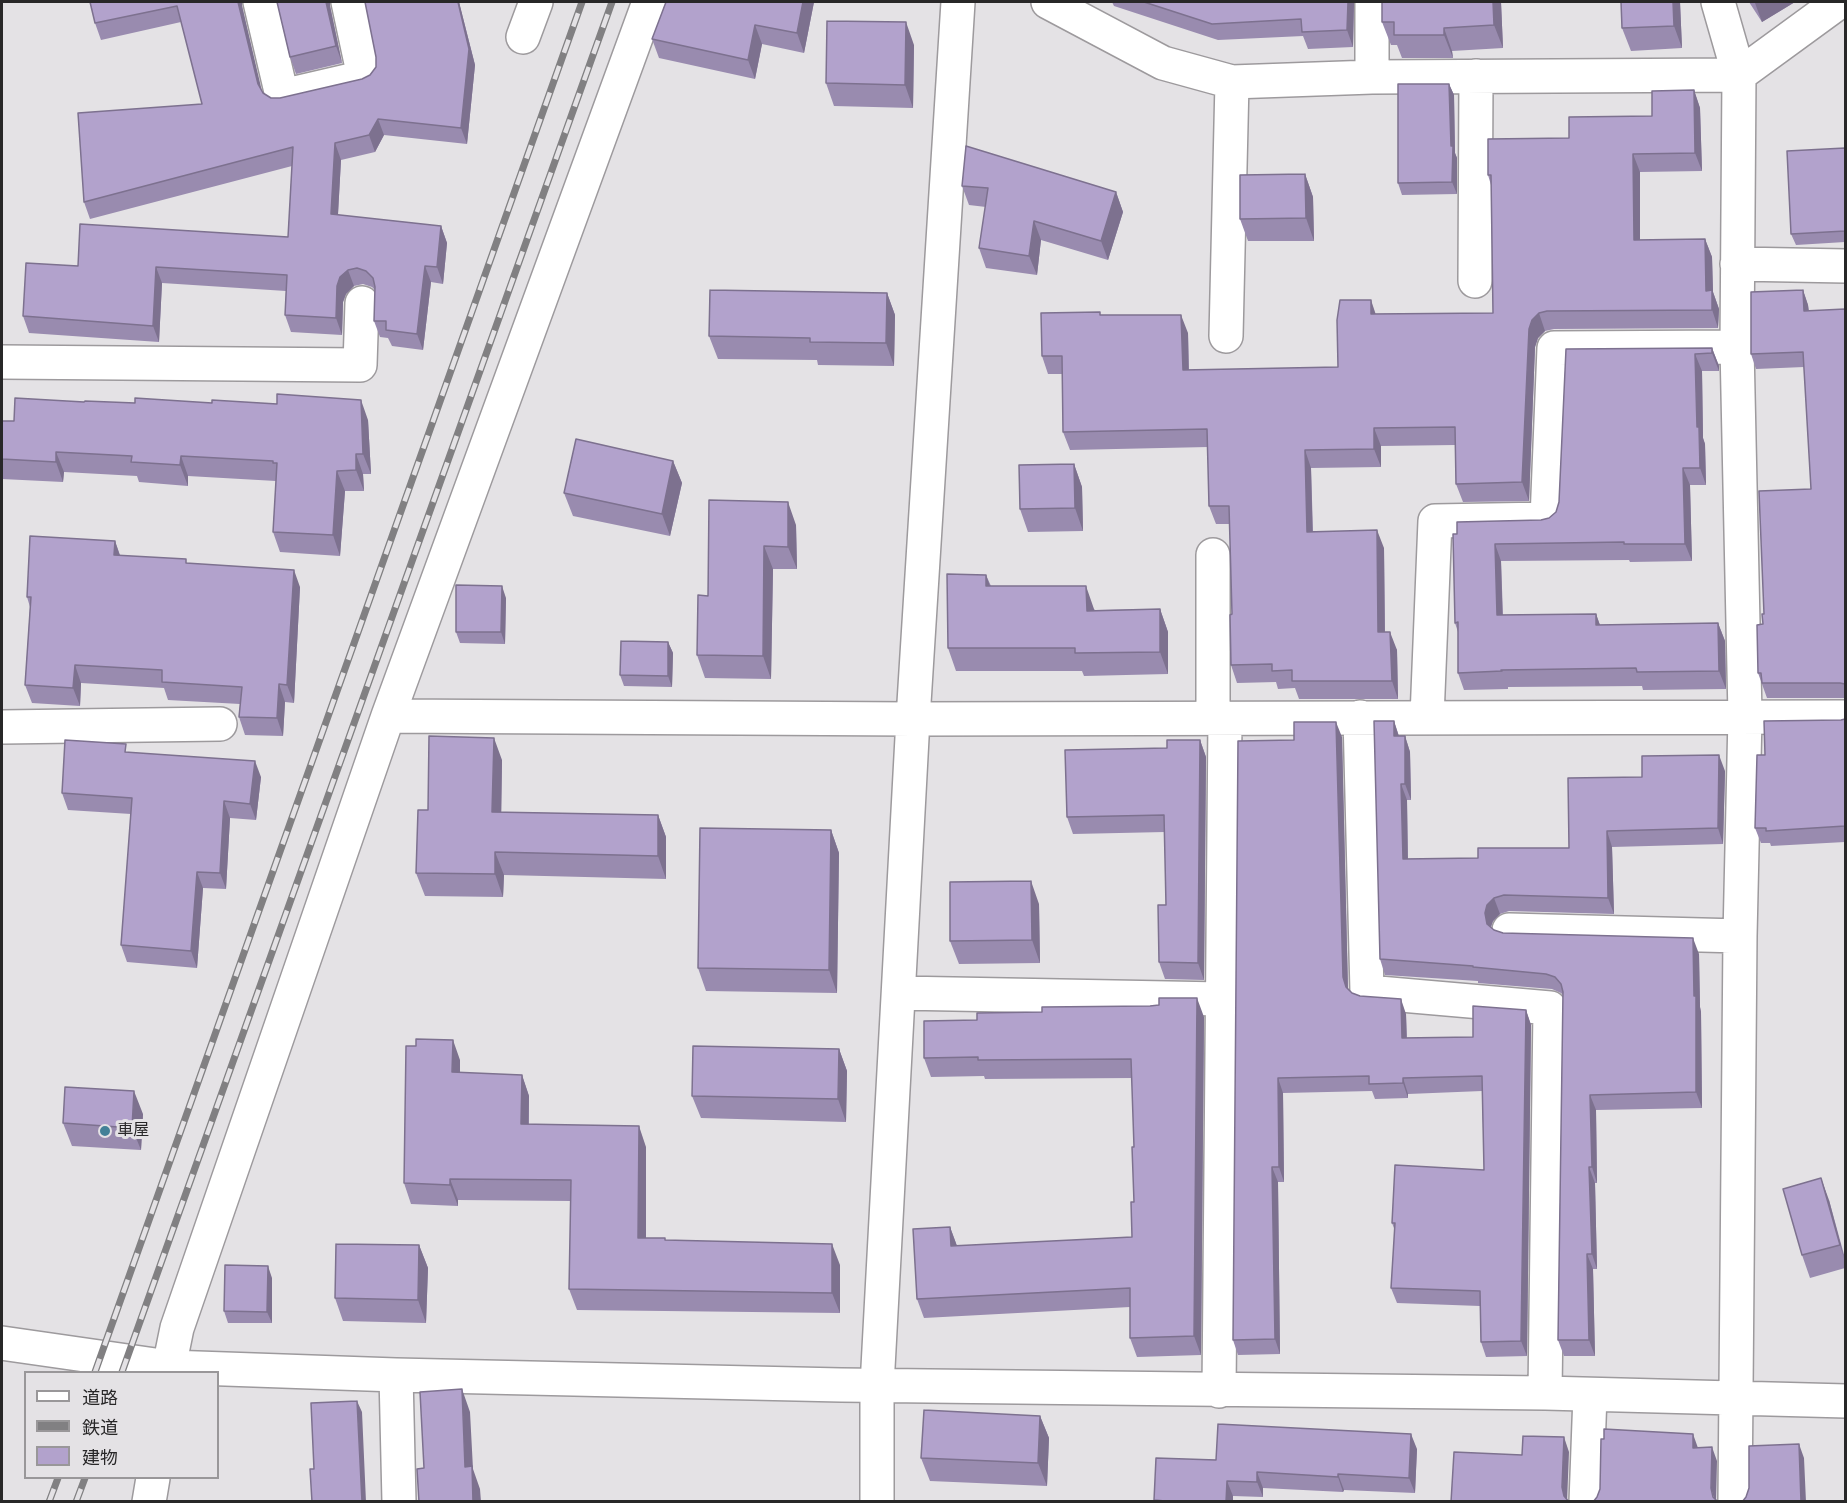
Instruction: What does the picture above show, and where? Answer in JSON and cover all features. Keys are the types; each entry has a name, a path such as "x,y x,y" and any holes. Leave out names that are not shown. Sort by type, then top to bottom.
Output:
{"street":[{"path":"260,2 282,96 364,78 348,2"},
{"path":"523,37 536,2"},
{"path":"169,1370 177,1328 388,716 649,2"},
{"path":"877,1502 877,1386 913,719 958,2"},
{"path":"1048,2 1163,63 1232,82 1372,77 1738,75 1839,2"},
{"path":"1372,2 1372,77"},
{"path":"1718,2 1738,75 1737,347 1745,716 1740,936 1735,1502"},
{"path":"1475,281 1476,76"},
{"path":"1226,336 1232,82"},
{"path":"1737,264 1845,266"},
{"path":"2,362 360,365 362,303"},
{"path":"1427,717 1435,521 1547,519 1554,348 1737,347"},
{"path":"1213,555 1219,718 1222,999 1219,1390"},
{"path":"388,716 913,719 1845,717"},
{"path":"1360,717 1367,992 1550,1008 1545,1393"},
{"path":"2,728 220,724"},
{"path":"1509,930 1740,936"},
{"path":"899,993 1222,999"},
{"path":"2,1343 169,1370 214,1371"},
{"path":"219,1371 877,1386 1545,1393 1845,1401"},
{"path":"396,1375 399,1502"},
{"path":"1587,1502 1590,1395"},
{"path":"149,1502 153,1479"}],"building":[{"path":"90,2 238,2 258,84 263,93 271,98 280,98 362,79 370,75 376,67 376,57 365,2 458,2 469,49 461,128 378,119 369,135 335,143 331,214 441,226 437,267 425,266 417,334 386,330 386,321 374,321 373,278 366,271 357,268 348,270 340,277 337,286 336,318 285,315 287,275 156,267 153,326 23,316 26,263 78,266 80,224 288,237 293,147 84,202 78,113 202,104 177,6 95,23"},
{"path":"277,2 326,2 336,46 290,57"},
{"path":"666,2 803,2 797,33 755,25 748,60 652,39"},
{"path":"1144,2 1348,2 1347,30 1302,32 1301,19 1212,24"},
{"path":"1382,2 1493,2 1494,25 1444,28 1444,35 1394,35 1394,22 1382,22"},
{"path":"1621,2 1673,2 1674,26 1622,28"},
{"path":"827,21 906,22 905,85 826,83"},
{"path":"1398,84 1449,84 1451,146 1453,146 1452,182 1398,183"},
{"path":"1694,90 1695,153 1633,154 1634,240 1705,239 1706,291 1712,290 1712,310 1547,311 1539,313 1532,320 1529,329 1522,482 1456,484 1455,427 1374,428 1374,449 1305,450 1307,532 1377,530 1378,632 1390,632 1392,681 1292,681 1292,670 1272,671 1272,664 1231,665 1229,506 1209,506 1207,429 1063,432 1062,356 1042,356 1041,313 1100,312 1100,315 1181,315 1183,370 1338,367 1337,320 1340,300 1371,300 1371,314 1493,313 1491,175 1488,175 1488,139 1569,138 1569,117 1652,116 1652,91"},
{"path":"966,146 1116,192 1101,241 1034,221 1029,256 979,248 988,188 962,186"},
{"path":"1845,148 1845,231 1791,234 1787,151"},
{"path":"1305,174 1306,218 1240,219 1240,175"},
{"path":"710,290 887,293 886,343 810,342 810,338 709,336"},
{"path":"1803,290 1804,311 1845,309 1845,684 1762,683 1761,673 1758,673 1757,625 1763,624 1762,614 1764,614 1759,491 1811,489 1803,352 1751,354 1751,292"},
{"path":"1712,348 1712,353 1695,354 1700,468 1683,468 1685,544 1624,544 1624,542 1495,544 1497,615 1596,614 1596,625 1718,623 1719,671 1637,672 1636,668 1458,673 1458,622 1455,623 1453,534 1457,534 1457,522 1541,520 1549,518 1556,512 1559,502 1566,349"},
{"path":"277,394 361,400 363,454 356,454 356,470 337,471 333,535 273,532 277,463 273,461 181,456 180,465 131,462 132,456 56,452 56,462 2,459 2,421 14,421 15,398 135,403 135,398 277,404"},
{"path":"576,439 673,461 662,514 564,493"},
{"path":"1074,464 1075,508 1020,509 1019,465"},
{"path":"709,500 788,502 788,547 764,546 763,656 697,655 698,595 708,596"},
{"path":"30,536 115,541 114,555 186,559 186,563 294,570 287,685 279,684 277,718 239,717 242,687 162,682 162,670 75,665 73,688 25,685 31,597 27,597"},
{"path":"947,574 986,575 986,586 1086,586 1087,611 1160,609 1160,652 1075,653 1075,648 948,648"},
{"path":"456,585 502,586 501,632 456,632"},
{"path":"621,641 668,642 668,676 620,675"},
{"path":"1845,719 1845,826 1766,831 1766,828 1755,828 1757,755 1765,755 1764,721"},
{"path":"1374,721 1394,721 1394,736 1405,736 1405,784 1401,784 1403,859 1478,858 1478,848 1569,848 1568,778 1642,777 1642,756 1719,755 1718,828 1607,831 1608,898 1504,895 1494,898 1487,905 1485,913 1487,924 1503,933 1693,938 1694,996 1696,996 1696,1092 1590,1095 1592,1167 1589,1167 1592,1254 1587,1254 1589,1340 1558,1340 1563,992 1561,984 1555,977 1546,974 1380,959"},
{"path":"1294,722 1336,722 1343,977 1346,987 1352,993 1360,996 1401,999 1402,1038 1473,1037 1473,1006 1526,1010 1521,1341 1481,1342 1480,1291 1391,1288 1395,1223 1392,1223 1395,1165 1484,1170 1482,1076 1403,1078 1403,1083 1369,1084 1369,1076 1278,1078 1279,1167 1272,1167 1275,1339 1233,1340 1238,741 1294,740"},
{"path":"429,736 494,738 492,812 658,815 658,856 495,852 495,874 416,873 418,810 428,810"},
{"path":"65,740 126,744 125,752 255,761 250,804 224,801 220,873 197,872 191,951 121,945 132,798 62,793"},
{"path":"1167,740 1200,740 1198,963 1159,962 1158,905 1166,905 1164,815 1067,817 1065,750 1167,748"},
{"path":"700,828 831,830 829,970 698,968"},
{"path":"1031,881 1032,940 950,941 950,882"},
{"path":"1159,998 1197,998 1194,1336 1130,1338 1130,1288 917,1299 913,1229 950,1227 951,1246 1132,1237 1131,1202 1134,1202 1131,1059 924,1058 924,1021 977,1020 977,1013 1042,1012 1042,1007 1150,1006 1159,1005"},
{"path":"416,1039 453,1040 452,1072 522,1075 521,1124 639,1126 638,1238 832,1244 832,1293 569,1289 571,1180 450,1179 450,1185 404,1183 406,1046 416,1046"},
{"path":"693,1046 839,1049 838,1099 692,1096"},
{"path":"65,1087 134,1091 132,1128 63,1123"},
{"path":"1821,1178 1840,1245 1802,1255 1783,1189"},
{"path":"336,1244 419,1245 418,1300 335,1298"},
{"path":"225,1265 268,1266 267,1312 224,1311"},
{"path":"462,1389 465,1467 472,1466 473,1502 419,1502 417,1469 424,1468 420,1392"},
{"path":"357,1401 362,1502 312,1502 310,1469 314,1469 311,1403"},
{"path":"924,1410 1040,1416 1038,1463 921,1458"},
{"path":"1218,1424 1411,1434 1409,1478 1338,1474 1338,1477 1257,1472 1257,1482 1227,1481 1226,1502 1154,1500 1156,1458 1216,1460"},
{"path":"1604,1429 1693,1434 1693,1448 1712,1447 1711,1488 1713,1497 1718,1502 1593,1502 1600,1489 1601,1439 1604,1439"},
{"path":"1523,1436 1564,1437 1562,1487 1564,1496 1569,1502 1451,1502 1454,1452 1522,1455"},
{"path":"1799,1444 1801,1502 1742,1502 1749,1488 1749,1446"}],"railway":[{"path":"95,1371 582,2"},
{"path":"122,1371 612,2"},
{"path":"49,1502 58,1479"},
{"path":"76,1502 85,1479"}],"place":[{"name":"車屋","path":"105,1131"}]}
